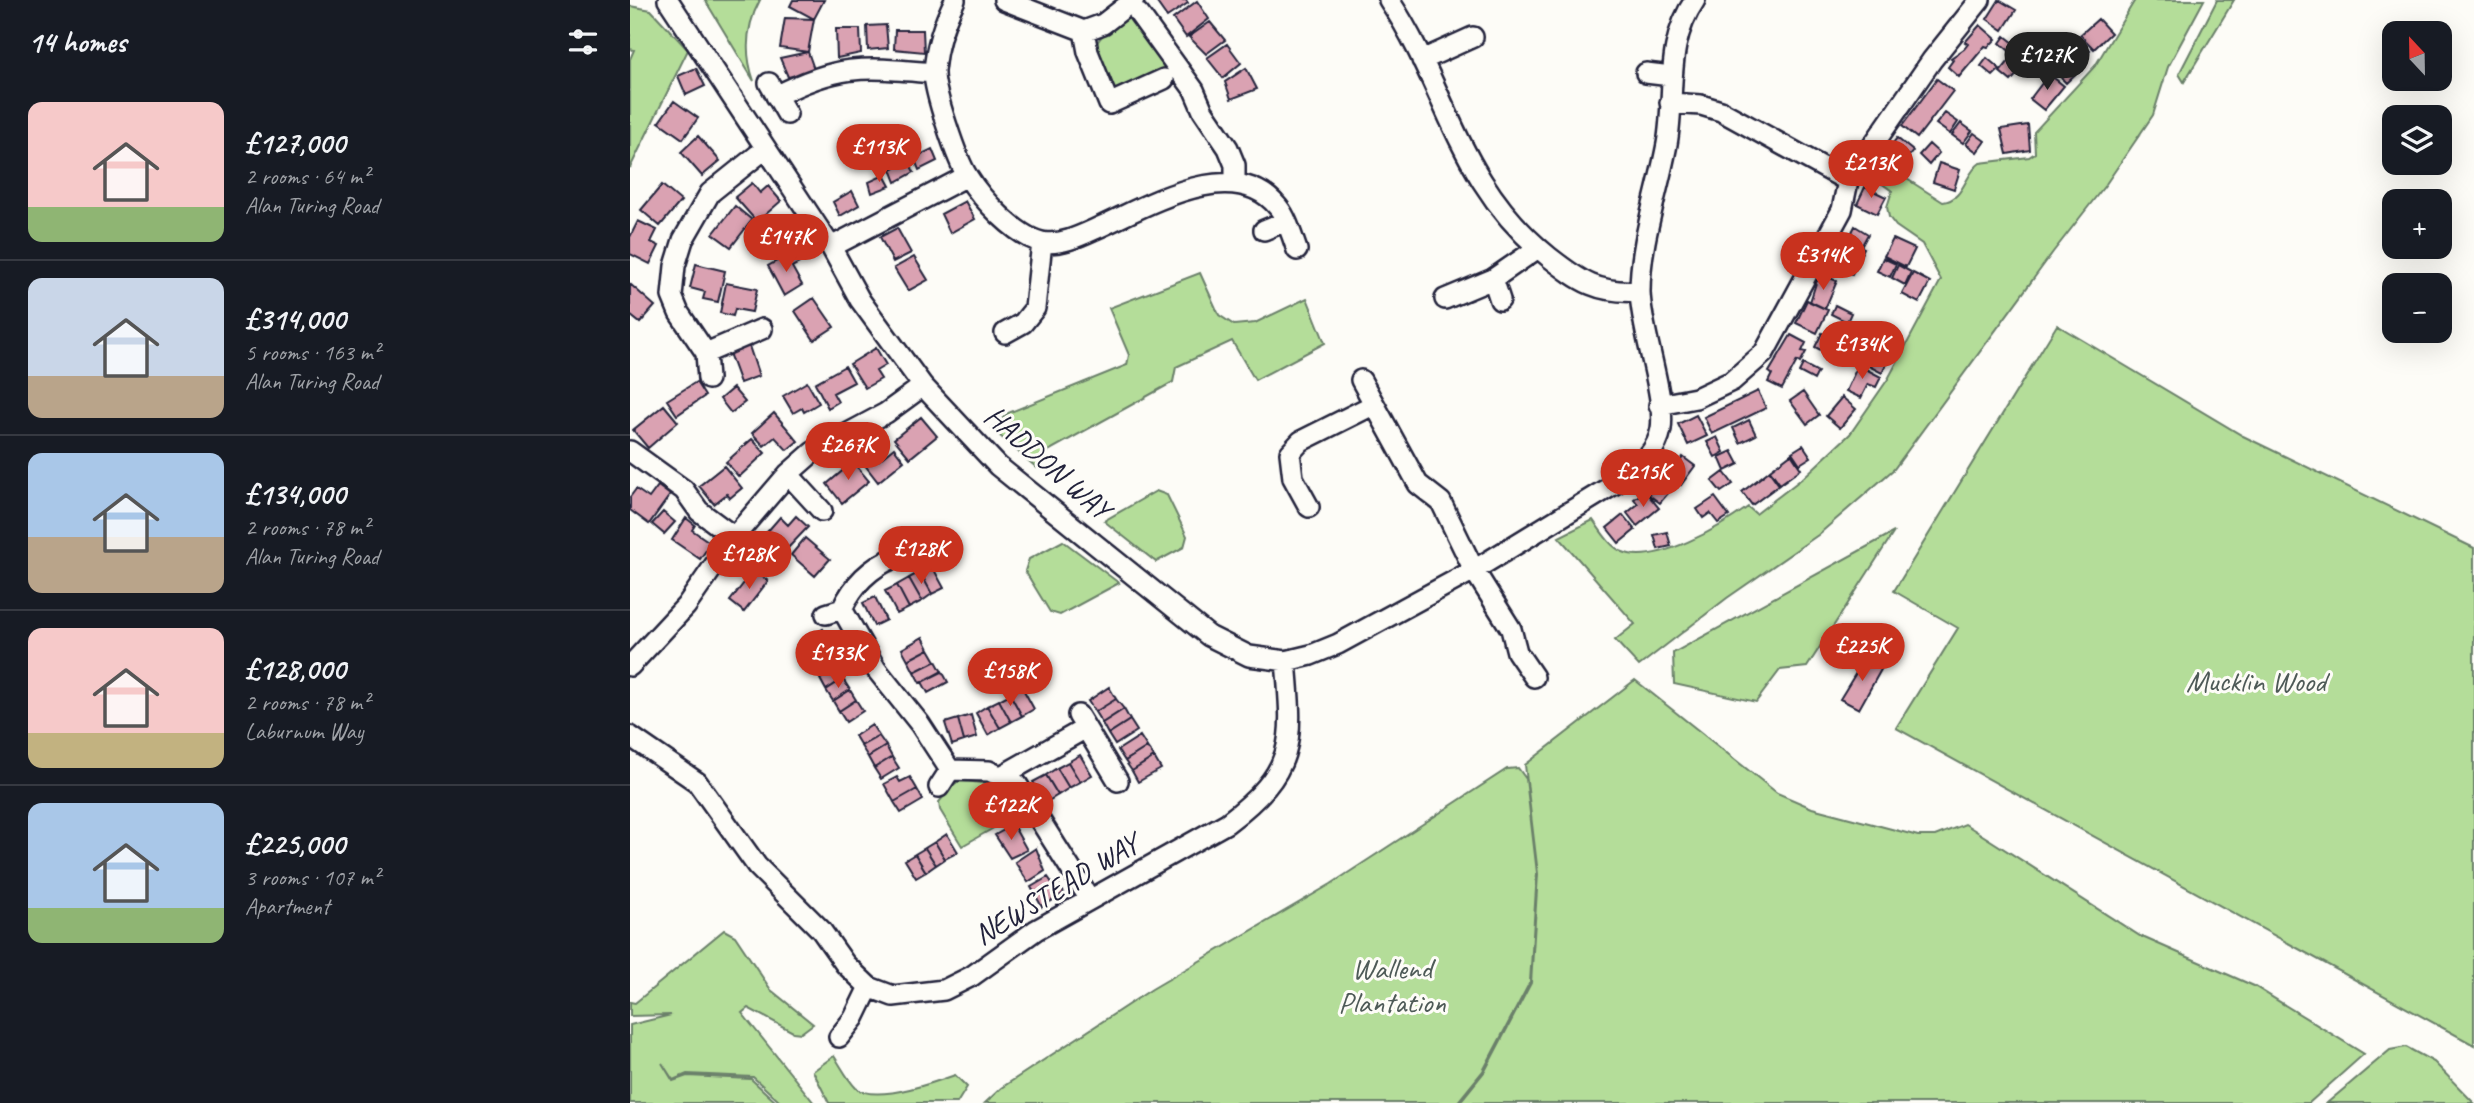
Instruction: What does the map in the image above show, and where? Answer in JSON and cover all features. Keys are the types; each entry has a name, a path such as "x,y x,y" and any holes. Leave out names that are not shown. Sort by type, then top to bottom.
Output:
{"street":[{"name":"HADDON WAY","path":"668,0 831,247 860,300 923,386 998,466 1209,636 1250,656 1286,661 1338,644 1474,570 1623,479 1645,460 1656,444 1661,426 1659,405 1640,291 1651,206 1667,144 1676,37 1695,0"},
{"path":"954,0 943,26 934,73 945,117 967,176 1016,230 1042,242 1073,239 1167,196 1198,187 1235,182 1259,192 1278,206 1297,250"},
{"path":"1004,0 1084,31 1137,7 1202,86 1203,111 1228,148 1235,165 1235,182"},
{"path":"1389,0 1422,60 1466,157 1486,191 1538,248 1578,279 1602,290 1640,291"},
{"path":"1659,405 1696,398 1732,381 1764,353 1842,210 1848,181 1931,60 1980,0"},
{"path":"1084,31 1088,52 1110,104 1164,79"},
{"path":"1422,60 1473,37"},
{"path":"787,114 772,90 838,71 864,67 934,73"},
{"path":"1646,73 1671,76"},
{"path":"1670,103 1700,105 1721,111 1848,181"},
{"path":"708,379 706,352 679,313 672,296 675,266 683,240 710,193 765,149"},
{"path":"831,247 967,176"},
{"path":"1264,230 1286,221"},
{"path":"1005,333 1042,312 1042,242"},
{"path":"1445,299 1493,279 1538,248"},
{"path":"1493,279 1500,300"},
{"path":"706,352 762,329"},
{"path":"1361,380 1418,484 1441,502 1474,570 1511,629 1517,652 1534,669"},
{"path":"630,666 686,606 734,537 788,474 813,452 886,414 923,386"},
{"path":"1309,507 1293,478 1290,453 1301,442 1373,405"},
{"path":"630,451 684,490 699,511 734,537"},
{"path":"788,474 822,511"},
{"path":"894,558 881,563 859,579 834,611 920,724 950,770"},
{"name":"NEWSTEAD WAY","path":"869,987 893,996 944,990 972,976 1036,930 1227,823 1252,804 1271,783 1287,753 1290,711 1286,661"},
{"path":"1003,775 1082,722 1118,781"},
{"path":"630,736 697,782 757,866 821,930 845,964 869,987 854,1018 839,1037"},
{"path":"950,770 971,768 1003,775 1017,784 1089,898"},
{"path":"939,787 950,770"}],"green space":[{"path":"705,0 760,0 748,40 754,81"},
{"path":"2135,0 2204,0 2168,67 2153,115 2106,184 1894,469 1818,535 1727,598 1639,666 1615,640 1635,624 1559,537 1593,520 1618,550 1636,555 1652,554 1688,542 1748,507 1756,514 1804,477 1850,434 1888,379 1941,280 1922,244 1896,226 1889,217 1887,207 1892,191 1867,173 1877,160 1943,202 1956,196 1980,163 2029,157 2035,153 2034,132 2095,66"},
{"path":"2217,0 2234,0 2184,82 2179,74"},
{"path":"630,6 651,10 688,50 630,168 630,59 634,50 630,49"},
{"path":"1131,14 1168,69 1120,93 1114,90 1100,62 1096,46 1106,33"},
{"path":"1200,273 1219,315 1234,325 1255,323 1307,298 1325,343 1255,380 1232,341 1176,367 1173,382 1048,451 1037,468 992,429 1008,413 1127,365 1129,355 1109,308"},
{"name":"Mucklin Wood","path":"2057,325 2243,436 2474,548 2474,1045 1896,728 1958,628 1894,591"},
{"path":"1156,491 1167,495 1187,536 1184,547 1156,562 1104,521"},
{"path":"1894,532 1807,667 1780,670 1756,702 1674,684 1673,653"},
{"path":"1063,541 1119,583 1060,615 1050,612 1025,571 1029,559"},
{"path":"1635,680 1777,793 1812,808 1918,836 1935,836 1965,824 2140,936 2254,986 2364,1054 2309,1103 1459,1103 1485,1071 1531,983 1538,874 1525,765"},
{"name":"Wallend Plantation","path":"1518,768 1526,779 1537,873 1530,982 1483,1071 1457,1103 985,1103 1001,1088 1152,989 1331,884 1507,769"},
{"path":"960,781 980,783 1003,791 1022,812 962,846 940,810 939,802 953,785"},
{"path":"724,930 735,936 771,990 813,1024 801,1033 793,1032 748,1008 742,1013 814,1103 781,1103 753,1077 687,1074 673,1080 662,1063 673,1081 687,1076 751,1079 777,1103 630,1103 630,1025 671,1015 630,1016 630,1002 635,1003"},
{"path":"2406,1047 2434,1062 2474,1103 2327,1103 2390,1050"},
{"path":"834,1056 856,1088 865,1092 890,1093 955,1075 967,1087 957,1103 829,1103 813,1071"}],"building":[{"path":"793,0 824,0 814,19 790,6"},
{"path":"1155,0 1186,0 1188,3 1167,17"},
{"path":"1999,0 2016,10 2003,30 1987,19"},
{"path":"1197,1 1209,19 1186,37 1173,19"},
{"path":"785,18 814,19 808,52 780,48"},
{"path":"2098,19 2111,33 2094,49 2080,35"},
{"path":"1210,22 1225,40 1206,54 1189,37"},
{"path":"886,25 888,48 868,50 867,26"},
{"path":"1980,25 1996,39 1988,47 1985,46 1959,77 1948,67 1953,60 1951,58 1964,49 1968,44 1965,42"},
{"path":"836,29 860,29 861,53 837,58"},
{"path":"895,30 923,30 924,52 894,49"},
{"path":"2030,34 2041,44 2031,54 2020,44"},
{"path":"2005,36 2019,47 2013,54 2000,43"},
{"path":"2079,40 2090,50 2080,60 2069,50"},
{"path":"1227,44 1241,63 1223,78 1207,58"},
{"path":"2068,51 2083,67 2066,83 2051,67"},
{"path":"808,52 815,72 788,77 780,58"},
{"path":"1987,58 2000,69 1993,76 1981,66"},
{"path":"2009,61 2021,70 2011,81 2000,72"},
{"path":"696,68 705,86 686,95 678,76"},
{"path":"1246,68 1257,89 1231,99 1225,82"},
{"path":"2049,74 2064,86 2044,110 2030,99"},
{"path":"1937,79 1953,91 1917,138 1902,126"},
{"path":"674,101 698,118 683,139 659,122"},
{"path":"1945,113 1958,122 1950,134 1936,124"},
{"path":"1961,123 1972,131 1963,143 1952,135"},
{"path":"2028,125 2030,150 2007,154 2001,129"},
{"path":"1974,133 1985,141 1977,152 1966,144"},
{"path":"698,136 720,161 702,176 681,152"},
{"path":"1897,138 1913,151 1899,169 1882,157"},
{"path":"1929,144 1939,153 1929,165 1919,155"},
{"path":"932,149 937,161 919,170 914,158"},
{"path":"908,160 914,172 896,182 891,169"},
{"path":"1939,163 1960,170 1954,189 1933,182"},
{"path":"884,175 890,186 872,193 869,182"},
{"path":"752,183 760,193 768,186 781,201 757,222 735,197"},
{"path":"662,185 681,201 660,226 641,210"},
{"path":"1865,187 1886,197 1877,214 1857,204"},
{"path":"852,191 859,205 840,216 833,202"},
{"path":"965,201 975,219 950,233 941,214"},
{"path":"735,206 752,220 731,247 713,234"},
{"path":"638,221 657,230 651,242 659,246 650,264 630,254 630,237"},
{"path":"1855,226 1868,234 1861,247 1848,240"},
{"path":"897,228 911,253 893,262 880,237"},
{"path":"1838,236 1864,248 1852,274 1835,266 1841,254 1832,250"},
{"path":"1893,239 1915,249 1906,267 1884,256"},
{"path":"793,252 799,263 792,267 802,285 784,296 768,266"},
{"path":"914,257 928,280 908,291 894,268"},
{"path":"1883,258 1896,264 1890,277 1877,271"},
{"path":"696,264 725,271 718,302 703,299 705,292 690,288"},
{"path":"1898,265 1911,272 1905,285 1892,278"},
{"path":"1913,273 1930,282 1919,303 1902,294"},
{"path":"1823,275 1837,281 1825,309 1810,302 1817,280 1820,281"},
{"path":"726,283 757,289 752,312 735,309 733,316 720,313"},
{"path":"630,284 655,306 640,323 630,315"},
{"path":"814,298 834,327 814,340 795,311"},
{"path":"1807,300 1828,310 1817,333 1796,323"},
{"path":"1835,305 1851,313 1847,322 1831,314"},
{"path":"1882,324 1894,330 1888,342 1876,336"},
{"path":"1822,333 1837,341 1830,355 1815,347"},
{"path":"1791,335 1806,343 1802,351 1806,352 1800,363 1797,361 1782,389 1768,382 1772,374 1769,372"},
{"path":"1871,337 1888,346 1882,359 1888,362 1882,373 1859,361"},
{"path":"749,346 759,376 740,383 729,353"},
{"path":"876,348 886,365 876,371 881,379 865,388 850,364"},
{"path":"1803,364 1818,372 1814,380 1799,372"},
{"path":"1858,365 1881,377 1876,387 1868,384 1861,398 1846,391"},
{"path":"845,366 854,382 833,393 838,402 828,408 815,383"},
{"path":"696,382 705,396 677,415 667,400"},
{"path":"807,382 819,403 804,412 802,408 793,413 783,396"},
{"path":"733,388 745,402 731,413 720,399"},
{"path":"1758,391 1766,408 1712,434 1704,417"},
{"path":"1803,392 1819,415 1807,424 1790,401"},
{"path":"1842,397 1856,409 1840,428 1826,416"},
{"path":"664,405 678,422 648,448 633,430"},
{"path":"774,413 798,441 787,450 775,437 764,446 752,433"},
{"path":"1696,415 1707,436 1688,445 1678,424"},
{"path":"921,417 937,436 910,458 894,439"},
{"path":"1749,420 1756,435 1740,443 1733,428"},
{"path":"1717,437 1724,452 1715,457 1707,442"},
{"path":"752,439 765,453 739,477 726,462"},
{"path":"865,442 879,460 894,448 904,461 878,482 854,451"},
{"path":"1803,445 1811,457 1800,464 1792,452"},
{"path":"1732,451 1739,464 1725,471 1719,457"},
{"path":"1791,454 1801,469 1780,484 1770,470"},
{"path":"1683,457 1695,466 1681,485 1670,476"},
{"path":"853,462 869,481 842,503 827,484"},
{"path":"724,466 742,488 730,498 727,494 714,504 699,486"},
{"path":"1769,471 1779,485 1752,505 1742,492"},
{"path":"1724,472 1733,484 1721,492 1712,481"},
{"path":"1658,482 1670,491 1660,503 1649,495"},
{"path":"658,486 670,495 649,524 630,510 630,497 636,489 649,498"},
{"path":"1645,491 1659,508 1637,526 1627,513 1638,504 1634,499"},
{"path":"1715,497 1729,516 1718,523 1710,513 1703,518 1697,509"},
{"path":"663,512 675,522 664,534 652,524"},
{"path":"1623,515 1635,530 1619,543 1607,528"},
{"path":"796,516 808,527 786,550 767,532 780,517 788,525"},
{"path":"686,518 695,525 692,530 711,543 700,559 672,540"},
{"path":"1667,532 1671,546 1658,549 1654,535"},
{"path":"916,533 926,553 913,560 902,540"},
{"path":"805,538 830,559 815,576 791,555"},
{"path":"932,566 944,588 932,594 920,572"},
{"path":"754,570 768,581 744,612 730,601"},
{"path":"920,572 932,594 922,601 909,578"},
{"path":"909,578 922,601 909,608 897,585"},
{"path":"897,585 909,608 897,614 885,591"},
{"path":"875,597 886,620 874,626 863,603"},
{"path":"823,629 830,641 806,656 799,644"},
{"path":"923,637 929,649 908,660 902,649"},
{"path":"830,641 837,652 813,667 806,656"},
{"path":"929,649 936,661 914,672 908,660"},
{"path":"1867,655 1883,666 1859,709 1840,699"},
{"path":"936,661 942,672 920,683 914,672"},
{"path":"837,668 843,679 826,690 820,679"},
{"path":"942,671 948,682 928,693 922,682"},
{"path":"843,679 850,690 833,701 826,690"},
{"path":"1022,687 1034,709 1022,716 1010,694"},
{"path":"1109,687 1116,699 1095,712 1088,701"},
{"path":"850,690 856,700 839,711 833,701"},
{"path":"1010,694 1022,716 1011,722 999,700"},
{"path":"1116,699 1124,709 1102,723 1095,712"},
{"path":"856,700 863,711 846,722 839,711"},
{"path":"999,700 1011,722 1000,728 987,706"},
{"path":"987,706 1000,728 988,735 976,713"},
{"path":"1124,709 1130,720 1108,734 1102,723"},
{"path":"971,715 977,737 964,741 958,719"},
{"path":"958,719 964,741 952,745 945,723"},
{"path":"1130,720 1137,731 1115,745 1108,734"},
{"path":"872,725 879,736 861,746 855,736"},
{"path":"879,736 886,746 868,757 861,746"},
{"path":"1140,736 1147,747 1125,761 1118,750"},
{"path":"886,746 892,757 874,768 868,757"},
{"path":"1147,747 1154,757 1132,771 1125,761"},
{"path":"1080,755 1092,775 1080,782 1068,762"},
{"path":"892,757 899,768 881,779 874,768"},
{"path":"1154,757 1161,769 1138,782 1132,771"},
{"path":"1068,762 1080,782 1069,788 1057,768"},
{"path":"1057,768 1069,788 1058,795 1046,775"},
{"path":"1046,775 1058,795 1045,803 1033,782"},
{"path":"897,777 900,782 910,777 917,789 894,802 884,784"},
{"path":"917,789 923,800 901,813 894,802"},
{"path":"1013,825 1027,850 1010,858 995,835"},
{"path":"947,834 958,852 945,859 935,842"},
{"path":"935,842 945,859 936,865 925,848"},
{"path":"925,848 936,865 926,872 915,854"},
{"path":"1036,848 1045,871 1028,882 1015,862"},
{"path":"915,854 926,872 916,878 905,860"},
{"path":"1048,877 1055,887 1059,885 1064,893 1042,907 1031,887"}]}
